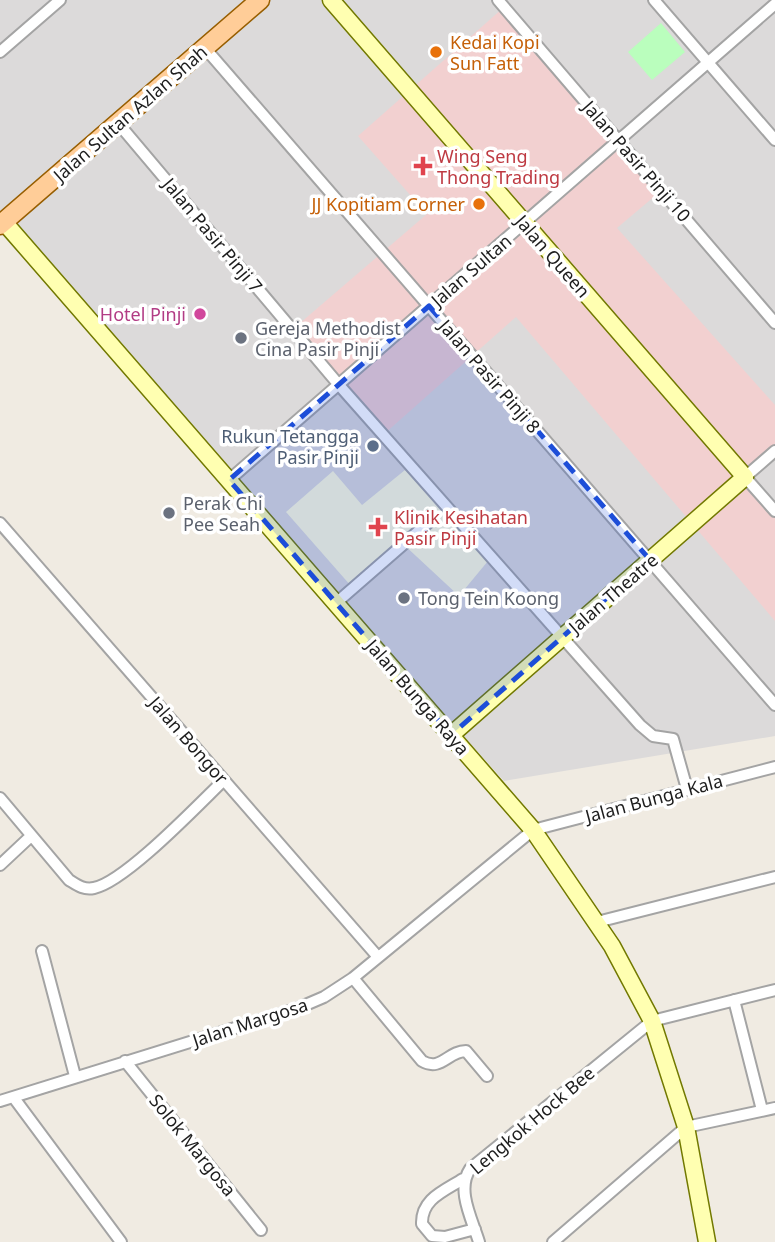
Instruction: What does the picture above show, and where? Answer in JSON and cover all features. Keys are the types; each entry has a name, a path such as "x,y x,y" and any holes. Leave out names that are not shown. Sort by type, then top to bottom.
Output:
{"main road":[{"name":"Jalan Sultan Azlan Shah","path":"1,221 260,0"},
{"name":"Jalan Queen","path":"331,0 745,477"},
{"name":"Jalan Bunga Raya","path":"1,221 533,830 597,922 652,1021 686,1127 707,1242"},
{"name":"Jalan Theatre","path":"451,735 745,477"}],"street":[{"path":"0,52 60,0"},
{"name":"Jalan Pasir Pinji 10","path":"498,0 775,323"},
{"path":"654,0 775,140"},
{"name":"Jalan Sultan","path":"229,481 775,4"},
{"name":"Jalan Pasir Pinji 8","path":"205,48 775,705"},
{"name":"Jalan Pasir Pinji 7","path":"118,123 339,385 640,725 653,736 673,739 687,789"},
{"name":"Jalan Theatre","path":"745,477 775,451"},
{"name":"Jalan Queen","path":"745,477 775,511"},
{"path":"336,603 429,522"},
{"name":"Jalan Bongor","path":"0,523 378,957"},
{"name":"Jalan Bunga Kala","path":"533,830 775,767"},
{"path":"0,798 69,880 81,888 95,888 124,872 224,780"},
{"name":"Jalan Margosa","path":"0,1101 296,1009 324,997 353,978 533,830"},
{"path":"0,864 31,836"},
{"path":"597,922 775,877"},
{"path":"42,951 75,1076"},
{"path":"353,978 422,1061 430,1066 438,1065 460,1051 466,1051 486,1076"},
{"path":"652,1021 775,990"},
{"path":"734,1000 762,1111"},
{"name":"Lengkok Hock Bee","path":"479,1242 463,1179 470,1169 652,1021"},
{"name":"Solok Margosa","path":"125,1060 261,1230"},
{"path":"14,1098 121,1242"},
{"path":"552,1242 686,1127 775,1108"},
{"path":"463,1179 429,1202 423,1209 422,1224 432,1236 445,1237 475,1229"}],"highlighted area":[{"path":"429,306 650,560 451,735 229,480"}],"shaded area":[{"path":"0,0 775,0 775,736 504,781 0,221"},
{"path":"503,8 662,190 617,228 775,405 775,451 743,477 775,513 775,621 516,317 383,435 292,330 427,214 358,136"},
{"name":"Klinik Kesihatan Pasir Pinji","path":"405,470 488,561 459,596 402,543 351,586 286,512 333,471 362,505"}],"green space":[{"path":"661,23 685,52 652,80 628,52"}],"place":[{"name":"Kedai Kopi Sun Fatt","path":"436,52"},
{"name":"Wing Seng Thong Trading","path":"423,166"},
{"name":"JJ Kopitiam Corner","path":"479,204"},
{"name":"Hotel Pinji","path":"200,314"},
{"name":"Gereja Methodist Cina Pasir Pinji","path":"241,338"},
{"name":"Rukun Tetangga Pasir Pinji","path":"373,446"},
{"name":"Perak Chi Pee Seah","path":"169,513"},
{"name":"Klinik Kesihatan Pasir Pinji","path":"378,527"},
{"name":"Tong Tein Koong","path":"404,598"}]}
